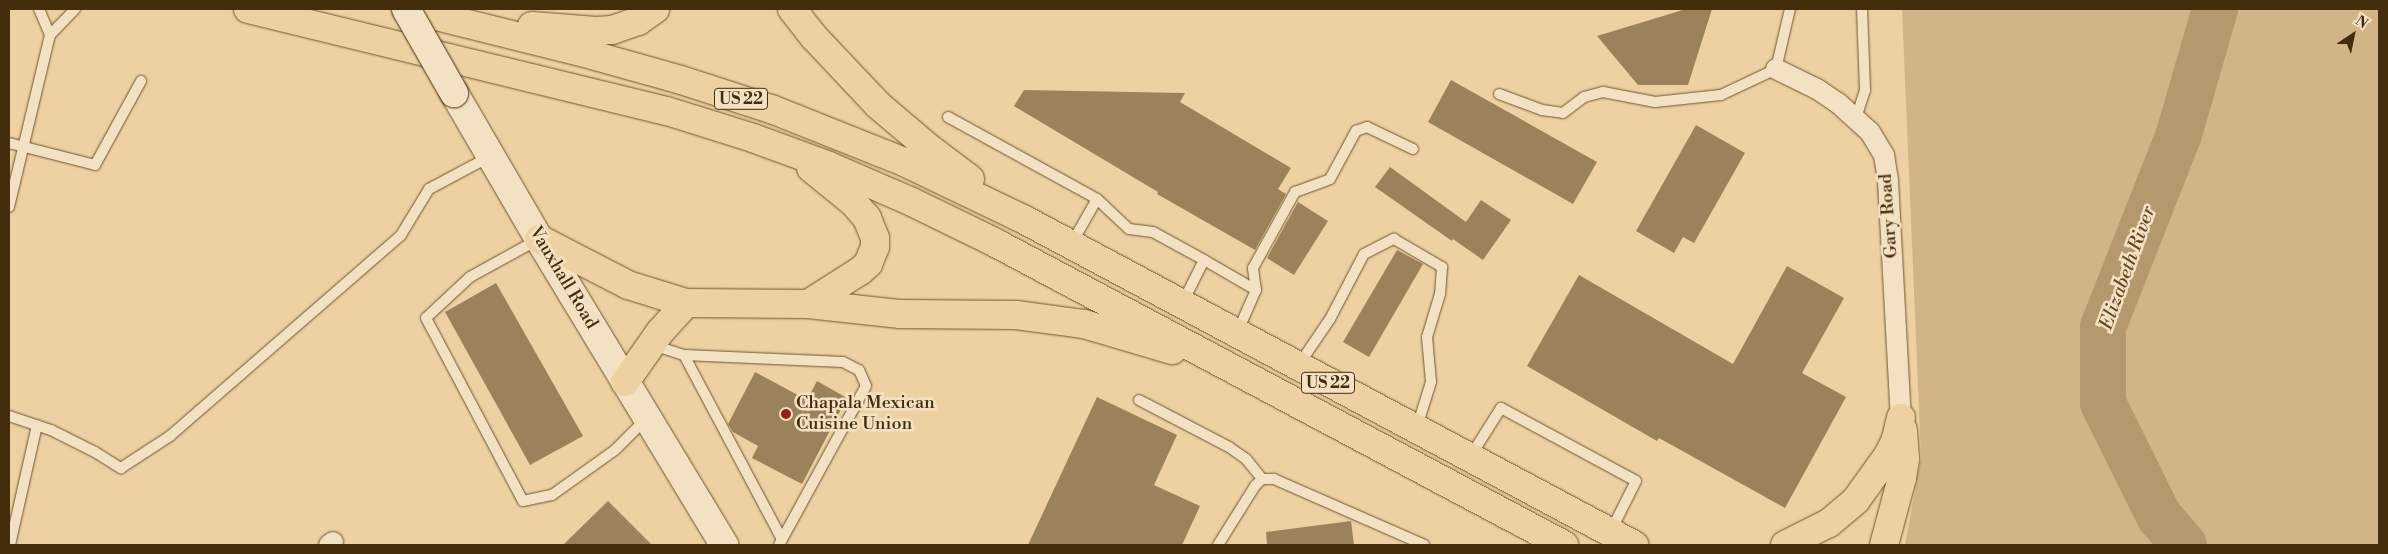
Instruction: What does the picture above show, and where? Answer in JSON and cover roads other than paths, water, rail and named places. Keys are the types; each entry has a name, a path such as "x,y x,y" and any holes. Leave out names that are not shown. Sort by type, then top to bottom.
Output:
{"highway":[{"name":"US 22","path":"248,9 667,111 790,151 870,183 953,221 1564,545"},
{"name":"US 22","path":"407,9 636,67 772,109 904,162 1023,220 1634,545"},
{"path":"446,18 596,31 624,26 655,9"},
{"path":"792,9 814,37 878,105 930,149 1023,220"},
{"path":"790,151 860,209 870,222 875,238 873,255 864,268 851,279 808,304"},
{"path":"539,239 628,285 686,303 808,304 900,314 1016,315 1061,320 1104,330 1229,366"},
{"path":"625,382 651,345 686,303"},
{"path":"1785,545 1829,523 1856,500 1889,454 1896,439 1901,418"},
{"path":"1884,545 1905,459 1901,418"}],"street":[{"name":"Vauxhall Road","path":"407,9 539,239 724,545"},
{"name":"Gary Road","path":"1776,69 1817,88 1856,118 1878,142 1886,167 1901,418"}],"lane":[{"path":"39,9 50,35"},
{"path":"9,207 50,35 75,9"},
{"path":"1499,94 1542,110 1563,113 1584,97 1603,92 1654,102 1721,95 1776,69 1790,9"},
{"path":"1856,118 1865,90 1862,9"},
{"path":"9,143 24,145 95,165 141,81"},
{"path":"948,117 1097,198 1130,229 1153,232 1256,290"},
{"path":"1236,334 1256,290 1253,268 1295,192 1330,179 1356,132 1367,128 1412,149"},
{"path":"9,416 37,425 95,452 121,468 170,436 401,235 429,189 491,156"},
{"path":"1071,246 1097,198"},
{"path":"539,239 470,277 426,318 523,501 552,495 615,450 647,419"},
{"path":"1298,367 1330,319 1364,254 1394,239 1442,267 1440,294 1427,337 1431,382 1416,430"},
{"path":"1181,305 1204,260"},
{"path":"651,345 684,355 843,362 860,370 866,386 780,542"},
{"path":"684,355 780,542"},
{"path":"1139,400 1229,447 1246,459 1262,478 1274,479 1424,545"},
{"path":"1470,458 1501,408 1636,480 1610,532"},
{"path":"10,545 37,425"},
{"path":"1218,545 1262,478"}],"waterway":[{"name":"Elizabeth River","path":"2184,545 2159,516 2103,403 2103,327 2179,134 2215,9"}],"place":[{"name":"Chapala Mexican Cuisine Union","path":"786,414"}]}
